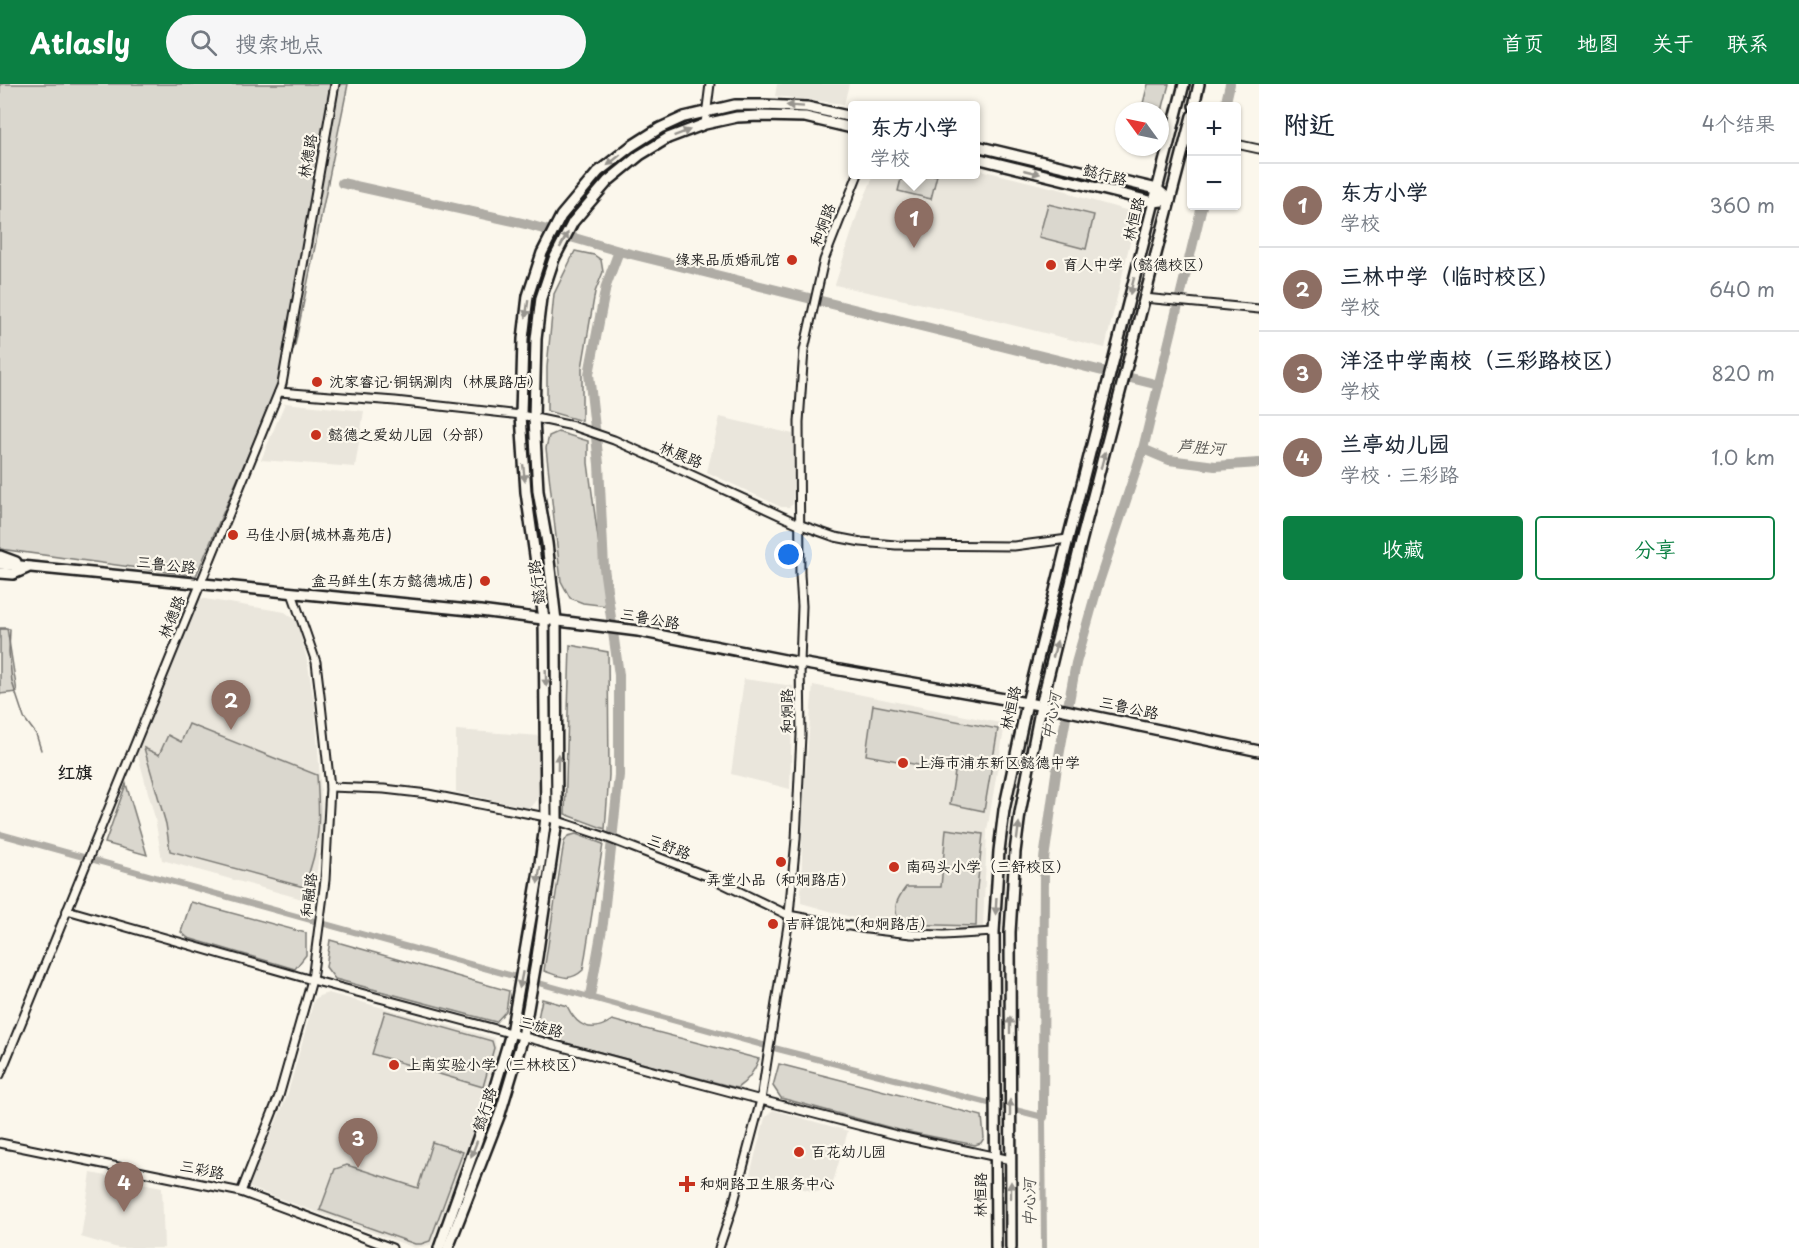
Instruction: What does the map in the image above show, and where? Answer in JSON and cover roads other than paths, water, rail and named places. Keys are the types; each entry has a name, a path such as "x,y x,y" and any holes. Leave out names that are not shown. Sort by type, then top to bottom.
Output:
{"main road":[{"name":"林恒路","path":"996,1248 994,932 1004,810 1027,703 1184,84"},
{"path":"1195,102 1200,84"},
{"path":"706,111 735,105 774,105 807,107 848,116"},
{"name":"懿行路","path":"438,1248 488,1110 511,1033 546,817 544,619 526,492 521,415 523,339 528,296 542,253 561,216 598,172 630,147 660,128 684,117 706,111"},
{"name":"懿行路","path":"448,1248 500,1114 523,1037 558,821 556,621 538,491 534,418 538,320 541,298 554,259 573,222 608,181 640,155 668,138 705,124 737,117 805,117 848,127"},
{"name":"林恒路","path":"1011,1248 1010,932 1015,852 1023,794 1046,707 1121,389 1187,141"},
{"name":"懿行路","path":"980,147 1157,189 1170,200"},
{"name":"懿行路","path":"980,159 1154,202 1170,200"},
{"name":"三鲁公路","path":"0,556 29,567"},
{"name":"三鲁公路","path":"0,564 383,601 643,632 800,663 1079,713 1259,751"},
{"name":"三鲁公路","path":"0,573 13,574 29,567"}],"street":[{"name":"林德路","path":"0,1076 282,384 335,84"},
{"path":"705,124 710,84"},
{"path":"1241,145 1259,149"},
{"name":"和炯路","path":"719,1248 732,1209 761,1100 788,915 796,839 801,735 802,606 799,422 804,350 824,260 856,179"},
{"path":"1144,298 1259,309"},
{"name":"林展路","path":"279,392 395,401 521,415 573,426 614,440 801,525 835,537 861,542 896,545 1014,546 1068,539"},
{"name":"和融路","path":"241,1192 279,1096 312,980 326,880 330,787 316,662 292,593"},
{"name":"三舒路","path":"330,787 384,789 428,794 546,817 600,835 716,880 788,915 911,934 994,932"},
{"name":"三旋路","path":"67,910 523,1037 900,1136 1011,1160"},
{"name":"三彩路","path":"0,1143 241,1192 392,1248"}],"waterway":[{"name":"中心河","path":"1226,102 1230,84"},
{"path":"342,183 526,224 619,251 1159,385"},
{"name":"中心河","path":"1043,1117 1044,859 1057,767 1076,663 1098,585 1143,449 1201,210"},
{"path":"590,996 603,923 619,775 619,675 604,568 599,464 589,374 606,286 619,251"},
{"name":"芦胜河","path":"1143,449 1169,460 1215,466 1259,463"},
{"path":"0,629 10,629 9,652 12,682 24,718 36,734 41,750"},
{"path":"0,834 770,1047 1043,1117 1044,1248"}],"place":[{"name":"东方小学","path":"914,248"},
{"name":"缘来品质婚礼馆","path":"792,260"},
{"name":"育人中学（懿德校区）","path":"1051,265"},
{"name":"沈家睿记·铜锅涮肉（林展路店）","path":"317,382"},
{"name":"懿德之爱幼儿园（分部）","path":"316,435"},
{"name":"马佳小厨(城林嘉苑店)","path":"233,535"},
{"name":"盒马鲜生(东方懿德城店)","path":"485,581"},
{"name":"三林中学（临时校区）","path":"231,730"},
{"name":"上海市浦东新区懿德中学","path":"903,763"},
{"name":"弄堂小品（和炯路店）","path":"781,862"},
{"name":"南码头小学（三舒校区）","path":"894,867"},
{"name":"吉祥馄饨（和炯路店）","path":"773,924"},
{"name":"上南实验小学（三林校区）","path":"394,1065"},
{"name":"百花幼儿园","path":"799,1152"},
{"name":"洋泾中学南校（三彩路校区）","path":"358,1168"},
{"name":"和炯路卫生服务中心","path":"687,1184"},
{"name":"兰亭幼儿园","path":"124,1212"}],"district":[{"name":"红旗","path":"75,773"}]}
